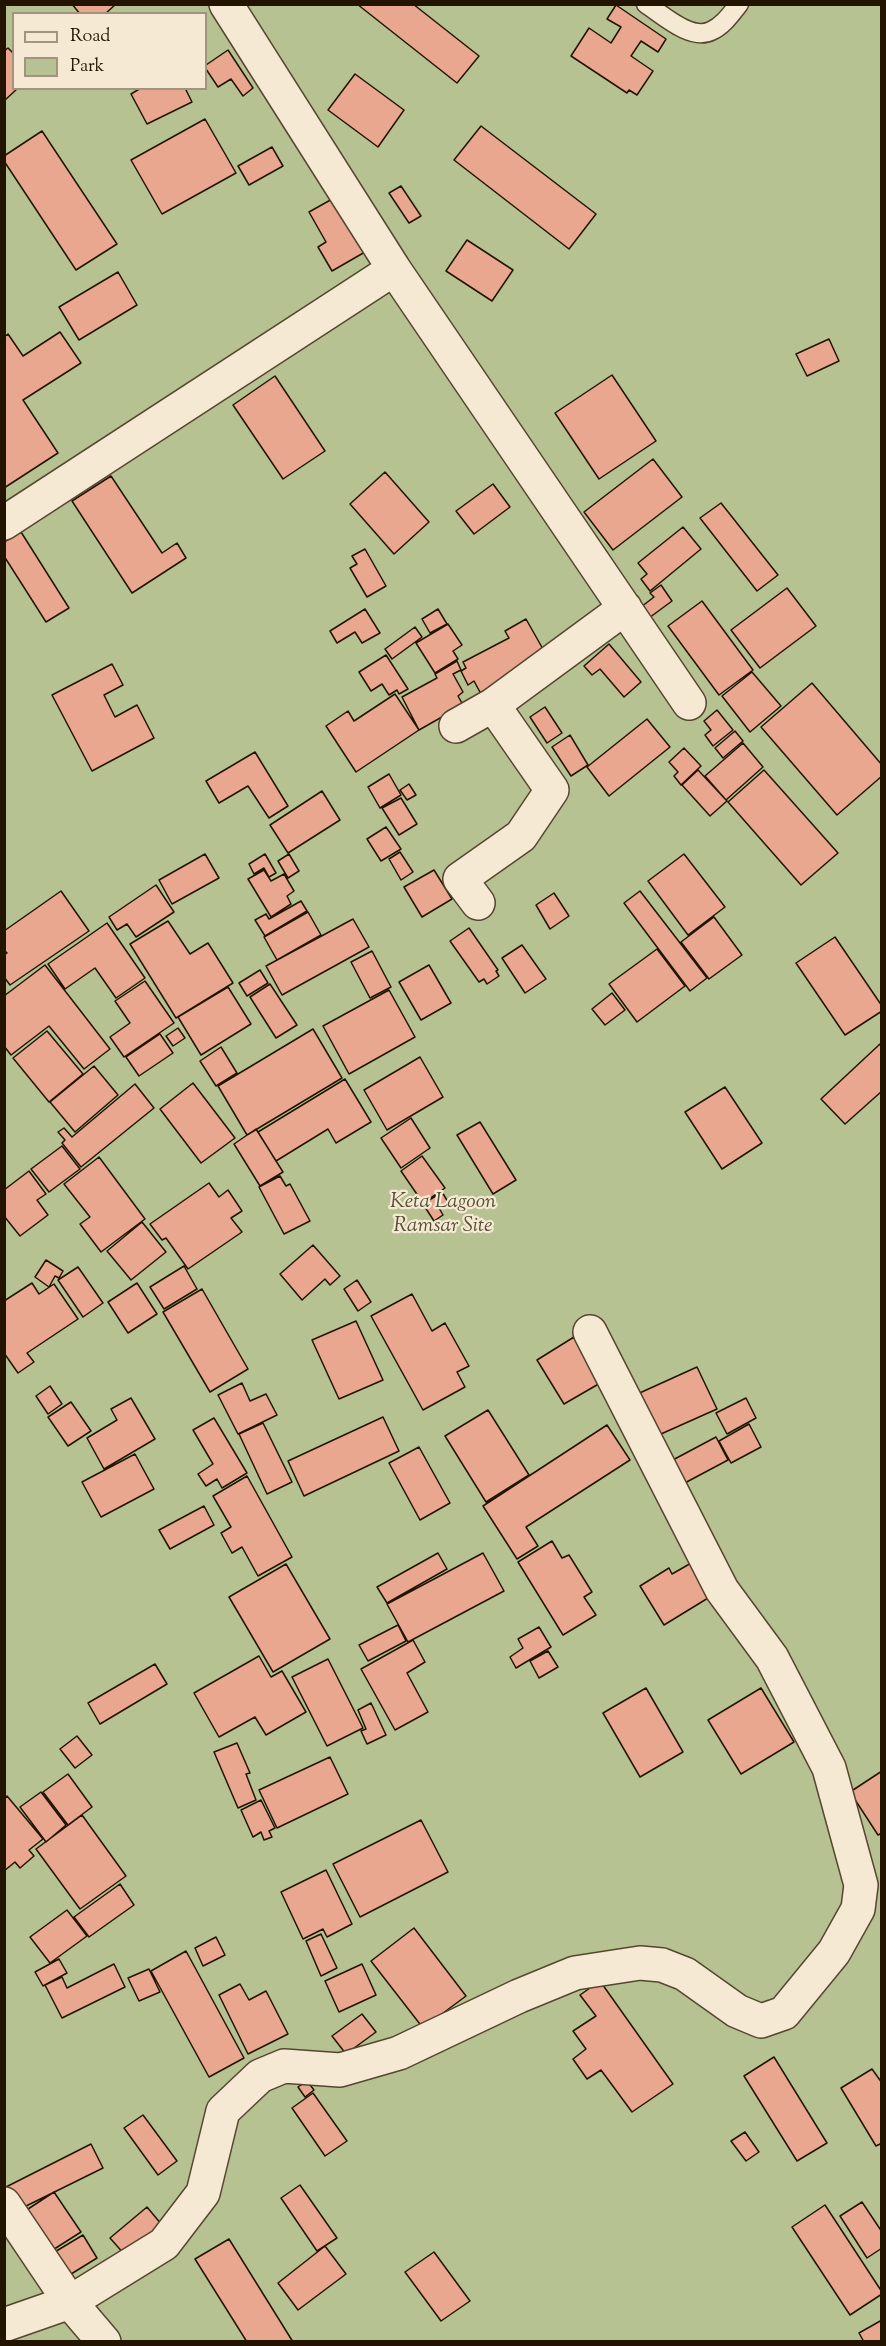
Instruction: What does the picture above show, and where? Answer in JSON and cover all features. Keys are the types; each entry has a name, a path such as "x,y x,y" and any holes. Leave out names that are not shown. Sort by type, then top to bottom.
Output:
{"street":[{"path":"226,4 394,269 689,703"},
{"path":"4,523 394,269"},
{"path":"456,726 493,705 625,608"},
{"path":"478,903 460,879 521,836 552,790 493,705"},
{"path":"4,2325 70,2302 164,2244 203,2193 223,2111 260,2076 284,2066 340,2070 399,2053 519,1996 575,1973 640,1963 662,1965 685,1974 737,2011 761,2021 784,2013 834,1952 858,1909 861,1885 829,1767 772,1658 722,1590 590,1332"},
{"path":"4,2204 70,2302 104,2342"}],"lane":[{"path":"646,4 691,32 710,33 724,22 739,4"}],"green space":[{"name":"Keta Lagoon Ramsar Site","path":"5,5 881,5 881,2341 5,2341"}],"building":[{"path":"72,4 116,4 107,12 78,12"},
{"path":"357,4 413,4 479,56 457,83"},
{"path":"616,5 666,39 658,52 641,41 631,56 653,71 637,95 629,90 627,93 571,56 589,28 611,43 621,27 607,19"},
{"path":"8,48 12,52 12,90 16,90 4,101 4,51"},
{"path":"228,50 253,88 243,96 231,79 218,87 207,70 207,64"},
{"path":"355,74 404,110 378,147 328,110"},
{"path":"138,90 186,90 192,102 147,124 131,94"},
{"path":"205,119 236,173 162,214 131,160"},
{"path":"481,126 596,214 569,249 454,160"},
{"path":"42,131 117,244 76,270 4,161 4,156"},
{"path":"272,147 283,166 249,185 238,166"},
{"path":"401,186 421,216 409,223 389,193"},
{"path":"334,198 365,252 332,271 318,247 326,242 309,212"},
{"path":"467,240 513,270 492,301 446,271"},
{"path":"118,272 137,305 79,340 59,307"},
{"path":"60,332 81,363 23,400 58,453 4,488 4,337 8,334 23,356"},
{"path":"829,339 839,361 807,376 796,354"},
{"path":"612,375 656,441 599,479 555,413"},
{"path":"275,376 325,451 283,479 233,405"},
{"path":"653,459 682,497 613,550 584,512"},
{"path":"385,472 429,522 394,554 350,504"},
{"path":"111,476 162,553 177,543 186,558 132,593 72,501"},
{"path":"493,484 510,507 474,534 456,511"},
{"path":"721,503 778,575 757,591 700,518"},
{"path":"683,527 701,549 650,591 641,579 647,574 638,563"},
{"path":"21,532 69,608 46,622 4,556 4,542"},
{"path":"365,549 386,586 367,597 350,568 357,564 352,556"},
{"path":"661,585 672,601 649,618 641,607 654,597 650,593"},
{"path":"787,588 816,626 760,668 731,630"},
{"path":"702,601 753,670 719,695 668,626"},
{"path":"365,609 380,633 362,643 355,632 337,643 330,631"},
{"path":"438,609 447,624 430,633 422,619"},
{"path":"526,619 548,658 481,694 474,681 468,685 461,671 466,668 463,662 509,638 505,631"},
{"path":"448,624 462,645 453,651 458,659 435,673 416,643"},
{"path":"415,627 422,637 392,659 385,649"},
{"path":"609,644 641,682 624,697 600,669 592,675 584,666"},
{"path":"386,655 408,689 399,694 397,690 389,695 382,684 371,691 359,672"},
{"path":"457,661 461,670 453,674 463,692 458,696 463,705 419,730 402,697 437,678 435,674"},
{"path":"112,664 123,685 104,695 115,717 137,705 154,738 92,771 52,695"},
{"path":"752,672 781,706 750,732 722,696"},
{"path":"812,683 882,765 882,776 837,815 761,727"},
{"path":"395,694 419,730 356,772 326,726 348,711 354,721"},
{"path":"545,707 562,733 547,743 530,717"},
{"path":"717,710 733,730 713,746 705,735 711,730 704,721"},
{"path":"647,719 670,747 609,796 587,767"},
{"path":"735,731 743,741 723,758 715,748"},
{"path":"570,735 588,765 571,776 552,747"},
{"path":"743,743 763,767 726,800 705,776"},
{"path":"684,748 701,766 681,785 674,776 678,772 669,762"},
{"path":"255,752 288,806 269,818 248,786 219,803 206,781"},
{"path":"698,770 727,801 710,816 682,785"},
{"path":"764,770 838,853 801,885 728,802"},
{"path":"389,774 401,795 380,808 368,787"},
{"path":"409,784 416,795 407,800 400,790"},
{"path":"322,791 340,820 288,853 270,825"},
{"path":"401,798 417,824 399,835 382,808"},
{"path":"386,827 401,849 381,861 367,839"},
{"path":"400,852 413,872 401,880 389,859"},
{"path":"205,854 219,878 172,904 159,880"},
{"path":"265,854 276,873 269,877 264,868 254,874 249,864"},
{"path":"289,854 299,871 288,878 278,861"},
{"path":"684,854 725,907 688,935 648,881"},
{"path":"264,870 271,881 284,874 294,891 287,896 291,904 271,917 248,879"},
{"path":"434,870 452,899 422,917 404,887"},
{"path":"156,885 174,912 136,937 127,924 117,930 109,917"},
{"path":"61,891 89,931 10,985 4,977 4,955 7,953 4,950 4,931"},
{"path":"640,891 707,978 690,991 624,903"},
{"path":"554,893 569,916 550,929 536,905"},
{"path":"301,901 307,911 265,936 255,920 266,914 269,919"},
{"path":"308,912 321,935 277,960 264,937"},
{"path":"714,917 742,955 709,979 681,942"},
{"path":"353,919 369,947 282,995 266,966"},
{"path":"168,921 190,954 208,943 233,983 176,1018 130,944"},
{"path":"107,923 145,978 116,998 95,968 65,989 48,964"},
{"path":"469,928 498,970 496,971 499,976 487,984 484,979 479,982 450,941"},
{"path":"835,937 882,1006 882,1011 845,1035 796,963"},
{"path":"522,945 546,979 525,993 502,958"},
{"path":"657,949 685,986 637,1022 609,984"},
{"path":"372,951 391,987 370,998 351,962"},
{"path":"45,965 110,1049 84,1069 49,1026 11,1055 4,1046 4,996"},
{"path":"429,965 451,1003 421,1020 399,982"},
{"path":"260,970 268,983 247,996 239,983"},
{"path":"145,981 174,1023 124,1057 110,1037 130,1023 115,1001"},
{"path":"270,984 297,1025 276,1038 250,997"},
{"path":"228,987 251,1024 201,1055 178,1017"},
{"path":"389,990 415,1037 349,1074 323,1026"},
{"path":"612,993 625,1010 605,1025 592,1009"},
{"path":"178,1028 185,1038 173,1046 166,1036"},
{"path":"313,1029 342,1078 247,1135 218,1086"},
{"path":"47,1031 83,1074 49,1102 13,1058"},
{"path":"160,1034 173,1053 139,1076 126,1057"},
{"path":"880,1044 882,1046 882,1091 845,1124 821,1099"},
{"path":"221,1047 237,1073 216,1086 200,1061"},
{"path":"420,1057 443,1097 387,1130 364,1090"},
{"path":"94,1066 118,1095 75,1132 50,1102"},
{"path":"345,1079 371,1122 336,1143 328,1129 276,1161 258,1132"},
{"path":"193,1083 235,1138 201,1163 160,1109"},
{"path":"135,1084 154,1108 81,1167 62,1143 65,1140 58,1132 64,1128 72,1137"},
{"path":"725,1087 762,1143 722,1169 685,1112"},
{"path":"411,1118 430,1148 401,1168 381,1138"},
{"path":"480,1122 516,1180 493,1194 457,1135"},
{"path":"256,1129 283,1172 260,1186 234,1144"},
{"path":"62,1146 80,1169 49,1192 31,1169"},
{"path":"422,1156 445,1188 423,1203 401,1171"},
{"path":"99,1157 145,1219 101,1252 80,1224 90,1217 64,1184"},
{"path":"29,1171 46,1194 37,1200 48,1215 20,1236 4,1216 4,1190"},
{"path":"280,1176 286,1186 290,1184 310,1221 284,1234 259,1187"},
{"path":"209,1183 219,1197 228,1190 242,1211 231,1218 242,1232 188,1269 166,1238 162,1240 150,1224"},
{"path":"442,1192 448,1202 439,1208 443,1215 434,1221 423,1204"},
{"path":"142,1222 166,1252 131,1280 107,1251"},
{"path":"313,1245 340,1276 330,1285 325,1279 302,1300 280,1274"},
{"path":"46,1260 63,1271 59,1278 55,1276 49,1287 35,1277"},
{"path":"184,1266 197,1289 164,1309 150,1287"},
{"path":"78,1267 103,1303 83,1317 58,1280"},
{"path":"357,1280 371,1302 358,1311 344,1289"},
{"path":"32,1283 39,1294 54,1284 78,1319 27,1353 34,1362 18,1373 4,1353 4,1301"},
{"path":"137,1283 157,1314 128,1333 108,1302"},
{"path":"202,1289 248,1369 210,1392 163,1312"},
{"path":"412,1294 432,1331 445,1323 469,1366 457,1372 465,1387 423,1410 371,1316"},
{"path":"356,1321 383,1380 339,1399 312,1340"},
{"path":"574,1337 602,1382 564,1404 537,1360"},
{"path":"697,1367 717,1409 652,1438 633,1396"},
{"path":"242,1383 250,1401 266,1394 277,1415 238,1434 218,1395"},
{"path":"50,1386 62,1404 48,1414 36,1396"},
{"path":"131,1398 155,1439 104,1469 87,1438 117,1420 111,1409"},
{"path":"746,1398 756,1418 727,1434 716,1413"},
{"path":"71,1402 91,1431 68,1446 48,1417"},
{"path":"488,1410 529,1475 486,1502 445,1436"},
{"path":"383,1417 399,1451 304,1496 288,1461"},
{"path":"214,1418 247,1473 222,1488 217,1479 206,1486 198,1474 213,1464 193,1430"},
{"path":"263,1423 292,1482 267,1494 239,1434"},
{"path":"749,1424 761,1447 731,1463 719,1441"},
{"path":"607,1425 630,1460 526,1527 538,1546 517,1559 483,1506"},
{"path":"716,1437 728,1460 681,1485 669,1462"},
{"path":"419,1447 450,1503 420,1520 389,1463"},
{"path":"135,1454 154,1489 101,1517 82,1482"},
{"path":"247,1476 292,1557 258,1576 242,1547 232,1553 221,1533 231,1527 213,1496"},
{"path":"204,1506 214,1525 170,1549 159,1530"},
{"path":"552,1541 562,1558 569,1555 592,1592 584,1597 596,1615 563,1635 518,1562"},
{"path":"438,1553 447,1569 387,1603 377,1587"},
{"path":"483,1553 504,1591 408,1642 387,1604"},
{"path":"693,1562 713,1595 664,1625 640,1586 669,1568 672,1574"},
{"path":"286,1564 330,1639 273,1672 229,1597"},
{"path":"398,1625 406,1641 368,1661 359,1645"},
{"path":"539,1627 551,1647 516,1668 510,1657 523,1648 518,1639"},
{"path":"413,1640 425,1662 407,1673 428,1712 395,1730 361,1669"},
{"path":"548,1651 558,1667 539,1678 530,1661"},
{"path":"259,1656 271,1677 282,1671 306,1712 266,1735 255,1717 219,1737 194,1693"},
{"path":"328,1659 363,1728 327,1746 292,1677"},
{"path":"155,1664 167,1684 100,1724 88,1703"},
{"path":"646,1688 683,1752 640,1777 603,1713"},
{"path":"761,1688 794,1742 741,1774 708,1720"},
{"path":"371,1703 386,1735 367,1744 361,1731 366,1729 358,1710"},
{"path":"77,1736 92,1755 75,1768 60,1749"},
{"path":"237,1743 250,1773 246,1774 256,1800 238,1808 214,1752"},
{"path":"330,1757 348,1794 277,1828 259,1790"},
{"path":"882,1771 882,1833 878,1835 850,1792"},
{"path":"68,1774 92,1807 68,1825 43,1792"},
{"path":"41,1792 66,1825 46,1842 20,1807"},
{"path":"7,1796 43,1839 29,1850 34,1856 20,1868 15,1862 4,1871 4,1799"},
{"path":"261,1800 275,1828 269,1831 272,1837 264,1840 261,1832 253,1837 241,1810"},
{"path":"82,1815 126,1876 80,1909 36,1849"},
{"path":"421,1820 448,1872 360,1917 333,1864"},
{"path":"326,1870 352,1924 327,1937 323,1929 303,1939 281,1892"},
{"path":"120,1884 134,1905 89,1937 74,1917"},
{"path":"67,1910 87,1936 50,1963 30,1937"},
{"path":"414,1928 466,1996 423,2028 371,1961"},
{"path":"321,1934 337,1968 321,1976 306,1941"},
{"path":"216,1937 225,1955 203,1966 195,1948"},
{"path":"186,1951 244,2058 209,2077 151,1971"},
{"path":"59,1959 67,1973 43,1986 35,1972"},
{"path":"114,1964 125,1987 62,2018 45,1985 62,1977 67,1988"},
{"path":"362,1964 376,1995 339,2012 325,1981"},
{"path":"149,1969 160,1992 139,2001 128,1978"},
{"path":"600,1981 673,2084 632,2112 601,2070 587,2079 573,2059 586,2049 573,2031 596,2016 580,1995"},
{"path":"240,1984 249,2000 266,1991 288,2034 248,2054 219,1995"},
{"path":"362,2014 376,2032 346,2054 332,2036"},
{"path":"774,2057 827,2143 797,2161 744,2076"},
{"path":"872,2069 882,2083 882,2143 876,2146 841,2088"},
{"path":"307,2081 314,2090 305,2097 298,2087"},
{"path":"313,2093 347,2141 325,2156 292,2108"},
{"path":"143,2115 177,2161 158,2175 124,2128"},
{"path":"745,2132 759,2152 746,2161 731,2141"},
{"path":"91,2144 103,2168 18,2210 6,2187"},
{"path":"300,2185 337,2238 317,2251 281,2198"},
{"path":"54,2192 81,2232 48,2253 22,2213"},
{"path":"862,2202 882,2232 882,2248 867,2258 840,2216"},
{"path":"825,2205 882,2292 850,2315 792,2227"},
{"path":"147,2207 162,2225 125,2255 110,2238"},
{"path":"83,2235 97,2258 63,2279 48,2256"},
{"path":"229,2239 293,2342 247,2342 195,2259"},
{"path":"325,2246 346,2274 298,2310 278,2283"},
{"path":"434,2252 470,2301 441,2321 405,2272"},
{"path":"882,2320 882,2342 864,2342 859,2333"}]}
